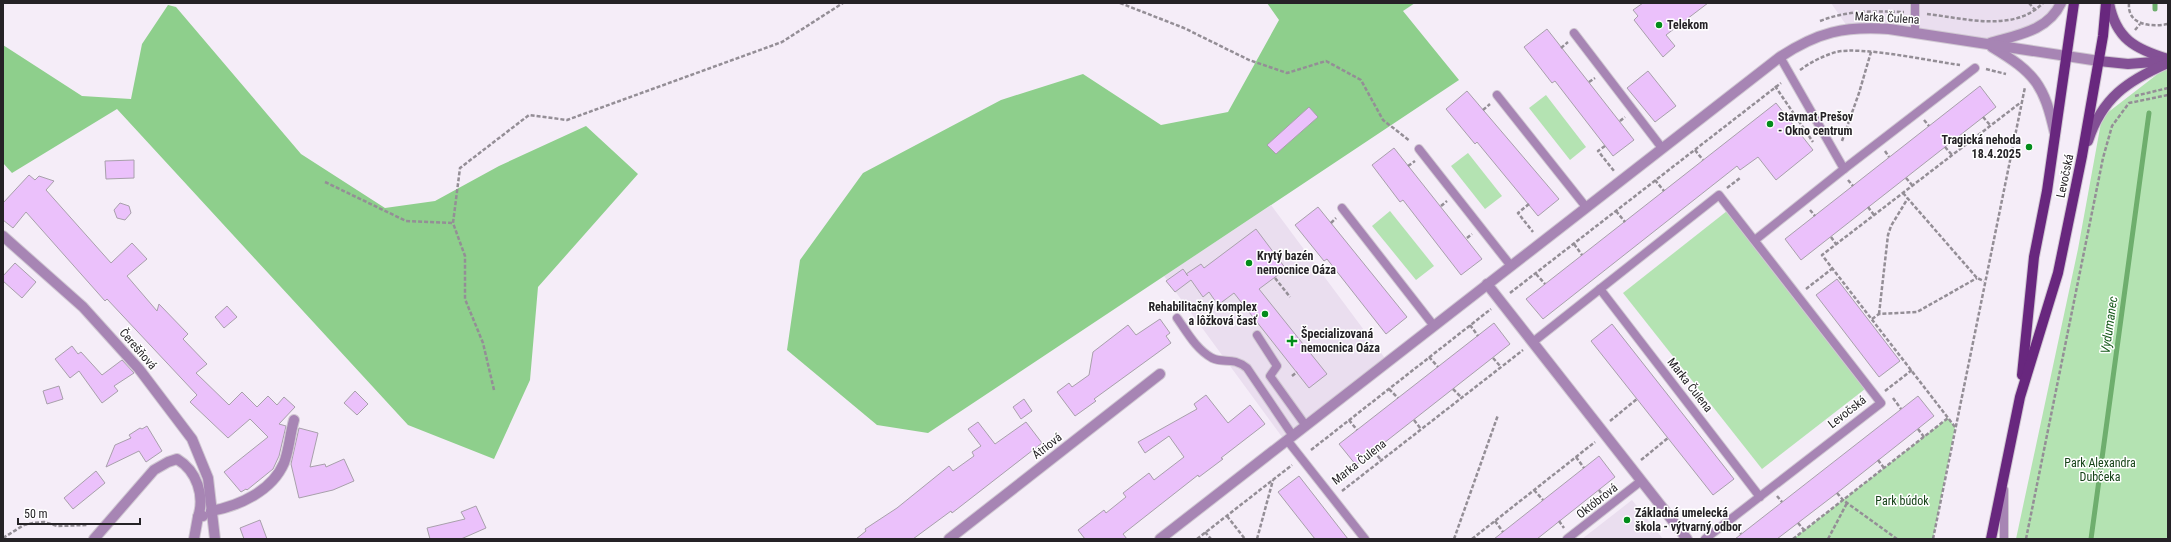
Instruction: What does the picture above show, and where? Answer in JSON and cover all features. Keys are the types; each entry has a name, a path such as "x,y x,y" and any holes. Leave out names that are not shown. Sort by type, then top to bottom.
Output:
{"main road":[{"name":"Levočská","path":"1991,539 2020,397 2034,257 2047,190 2074,3"},
{"name":"Levočská","path":"2020,397 2058,273 2082,156 2107,3"}],"street":[{"path":"1986,44 2027,33 2045,23 2056,12 2061,3"},
{"path":"2107,3 2114,24 2126,40 2145,52 2168,61"},
{"name":"Marka Čulena","path":"1160,539 1662,148 1780,57 1802,42 1824,34 1867,28 1915,32 2098,61"},
{"path":"1986,44 2014,60 2034,78 2048,105 2054,134"},
{"path":"2098,61 2128,64 2168,61"},
{"path":"2082,156 2101,111 2123,87 2144,73 2168,61"},
{"name":"Čerešňová","path":"3,236 83,308 139,369 192,439 208,478 215,539"},
{"path":"1487,284 1687,539"},
{"name":"Átriová","path":"949,539 1160,374"},
{"path":"198,517 212,511 240,504 259,492 276,475 284,463 294,420"},
{"path":"94,539 154,470 168,462 178,459 186,464 195,477 202,499 194,539"}],"lane":[{"path":"1914,3 1915,32"},
{"path":"1574,33 1662,148"},
{"path":"1780,57 1844,169"},
{"path":"1755,240 1974,68"},
{"path":"1496,95 1586,207"},
{"path":"1419,149 1511,266"},
{"name":"Levočská","path":"1600,289 1719,195 1881,403 1705,539"},
{"path":"1342,208 1434,326"},
{"path":"1533,342 1600,289"},
{"name":"Marka Čulena","path":"1600,289 1760,497"},
{"name":"Marka Čulena","path":"1177,318 1196,346 1213,358 1238,361 1246,368 1301,458 1365,539"},
{"path":"1257,335 1277,366 1270,376 1306,426"},
{"path":"2004,478 2004,539"},
{"name":"Októbrová","path":"1567,539 1642,481"},
{"path":"202,499 212,511"}],"path":[{"path":"494,390 483,343 465,299 465,256 453,223 460,168 529,115 568,120 782,42 843,3"},
{"path":"1120,3 1184,28 1249,60 1288,73 1326,61 1361,80 1383,120 1419,149"},
{"path":"2029,3 2045,23"},
{"path":"1915,13 1999,21 2013,20 2036,10 2043,3"},
{"path":"2129,3 2132,15 2140,24 2156,26 2168,24"},
{"path":"2126,40 2140,24"},
{"path":"1196,539 1775,86 1810,63 1837,52 1859,51 2003,72 2009,76"},
{"path":"1838,158 1870,52"},
{"path":"1933,539 2024,88 2020,84"},
{"path":"1775,86 1814,144"},
{"path":"2123,87 2132,97 2168,88"},
{"path":"2026,539 2103,158 2112,126 2129,103 2168,95"},
{"path":"1955,427 1912,370 1888,342 1872,319 1855,300 1822,255 2020,102"},
{"path":"1983,117 1990,125"},
{"path":"1605,146 1598,151 1614,171"},
{"path":"1945,147 1952,155"},
{"path":"1695,150 1703,160"},
{"path":"1906,178 1912,185"},
{"path":"1655,180 1664,191"},
{"path":"325,182 406,221 453,223"},
{"path":"1903,193 1977,278 1984,281"},
{"path":"1879,314 1888,235 1891,226 1908,198"},
{"path":"1529,204 1518,213 1535,234"},
{"path":"1868,207 1874,215"},
{"path":"1616,211 1624,222"},
{"path":"1831,237 1836,244"},
{"path":"1574,244 1582,255"},
{"path":"1798,296 1833,268"},
{"path":"1536,274 1545,284"},
{"path":"1275,278 1290,297"},
{"path":"1872,319 1879,314 1917,312 1977,278"},
{"path":"1470,325 1478,336"},
{"name":"Marka Čulena","path":"1333,498 1533,342"},
{"path":"1429,357 1438,367"},
{"path":"1493,358 1501,367"},
{"path":"1877,398 1912,370"},
{"path":"1292,376 1297,372"},
{"path":"1454,388 1462,398"},
{"path":"1389,389 1398,398"},
{"path":"1609,422 1638,399"},
{"path":"1454,539 1498,415"},
{"path":"1792,539 1948,418"},
{"path":"1349,420 1357,430"},
{"path":"1414,420 1421,429"},
{"path":"1918,429 1924,437"},
{"path":"1640,461 1668,438"},
{"path":"1472,539 1597,441"},
{"path":"1374,451 1382,460"},
{"path":"1576,458 1584,468"},
{"path":"1878,460 1884,468"},
{"path":"1257,539 1273,480"},
{"path":"1534,490 1543,500"},
{"path":"1837,493 1843,500 1897,539"},
{"path":"1828,539 1847,502"},
{"path":"1227,516 1245,539"},
{"path":"1495,521 1503,532"},
{"path":"3,538 24,525 33,523 44,522 58,526 107,525"},
{"path":"1798,523 1804,530"},
{"path":"1205,532 1211,539"}],"shaded area":[{"path":"1831,3 2059,3 2008,44 1849,29"},
{"name":"Špecializovaná nemocnica Oáza","path":"1271,205 1387,361 1285,441 1164,276"},
{"name":"Základná umelecká škola - výtvarný odbor","path":"1632,500 1663,539 1582,539"}],"green space":[{"path":"1267,3 1415,3 1403,11 1459,80 928,433 877,425 787,350 800,260 863,173 1001,100 1083,74 1161,125 1228,112 1279,20"},
{"path":"168,5 176,7 301,154 385,208 435,201 499,166 586,126 638,174 538,287 530,380 494,459 408,425 117,109 12,173 3,163 3,45 82,96 131,99 142,44"},
{"name":"Park Alexandra Dubčeka","path":"2168,66 2168,539 2016,539 2078,249 2102,117"},
{"path":"1546,95 1586,147 1570,160 1529,108"},
{"path":"1468,153 1502,196 1485,209 1451,166"},
{"path":"1390,211 1434,266 1416,280 1372,226"},
{"path":"1727,211 1865,389 1762,469 1623,293"},
{"name":"Park búdok","path":"1948,418 1955,427 1933,539 1793,539"}],"building":[{"name":"Telekom","path":"1643,3 1708,3 1666,35 1675,46 1663,57 1634,20 1638,16 1633,10"},
{"path":"1547,29 1634,140 1613,156 1555,81 1552,83 1524,47"},
{"path":"1648,71 1676,106 1655,122 1627,88"},
{"path":"1980,86 1996,107 1801,260 1785,239"},
{"path":"1467,91 1559,199 1538,216 1477,142 1475,144 1446,109"},
{"path":"1776,103 1813,150 1776,180 1758,157 1740,170 1737,166 1543,319 1526,299"},
{"path":"1309,107 1318,117 1276,154 1267,145"},
{"path":"1394,148 1482,259 1461,275 1403,200 1400,202 1372,165"},
{"path":"134,160 134,178 106,179 105,161"},
{"path":"29,175 35,180 39,176 54,181 46,190 111,263 132,243 147,259 127,276 157,311 159,304 188,334 183,339 207,364 196,373 229,405 242,392 257,407 268,396 277,405 284,397 295,407 279,424 286,426 279,456 273,469 247,490 246,489 241,492 224,472 268,437 250,419 228,438 190,402 197,395 107,299 105,301 26,212 13,228 3,220 3,203"},
{"path":"120,203 129,206 131,213 125,220 117,218 114,210"},
{"path":"1318,207 1407,317 1386,334 1327,259 1324,261 1295,225"},
{"path":"1256,229 1286,269 1259,289 1327,374 1309,388 1234,293 1218,305 1209,292 1203,297 1191,280 1175,292 1166,281 1183,269 1186,274 1201,264 1204,268"},
{"path":"15,263 36,282 22,298 3,281 3,276"},
{"path":"1837,279 1900,361 1879,377 1816,295"},
{"path":"227,306 237,317 224,328 215,317"},
{"path":"1160,319 1170,333 1166,336 1171,343 1094,399 1096,401 1075,416 1057,392 1069,383 1072,387 1089,375 1093,352 1128,325 1136,335"},
{"path":"1494,323 1510,344 1356,465 1339,444"},
{"path":"1612,324 1734,479 1713,495 1591,341"},
{"path":"72,346 78,354 81,352 102,375 122,360 134,373 114,386 118,391 102,403 79,371 70,378 55,359"},
{"path":"59,386 63,399 47,404 43,391"},
{"path":"355,391 368,404 357,415 344,403"},
{"path":"1206,395 1228,423 1250,405 1265,424 1221,458 1223,459 1199,477 1198,475 1123,534 1127,539 1085,539 1078,530 1104,510 1106,513 1126,497 1123,493 1149,473 1154,480 1184,457 1169,436 1145,453 1138,442 1197,409 1194,404"},
{"path":"1918,396 1934,416 1837,493 1777,539 1735,539"},
{"path":"1024,399 1032,411 1021,419 1013,407"},
{"path":"978,422 995,444 1026,422 1042,443 952,513 951,511 913,539 856,539 866,531 865,529 897,508 949,466 953,471 974,456 972,452 981,446 968,429"},
{"path":"147,426 162,451 146,462 139,451 106,467 115,445 131,438 129,435 140,428 142,429"},
{"path":"299,428 318,433 310,467 325,464 326,467 344,459 354,481 333,490 299,498 291,464"},
{"path":"1599,456 1615,477 1537,539 1494,539"},
{"path":"96,471 105,483 73,509 64,498"},
{"path":"1299,476 1348,539 1315,539 1278,492"},
{"path":"476,506 486,528 461,539 430,539 427,528 465,519 461,512"},
{"path":"260,520 267,539 244,539 240,528"}],"waterway":[{"name":"Vydumanec","path":"2155,3 2155,9"},
{"name":"Vydumanec","path":"2091,539 2149,113"}],"place":[{"name":"Telekom","path":"1659,25"},
{"name":"Stavmat Prešov - Okno centrum","path":"1770,124"},
{"name":"Tragická nehoda 18.4.2025","path":"2029,147"},
{"name":"Krytý bazén nemocnice Oáza","path":"1249,263"},
{"name":"Rehabilitačný komplex a lôžková časť","path":"1265,314"},
{"name":"Špecializovaná nemocnica Oáza","path":"1292,341"},
{"name":"Základná umelecká škola - výtvarný odbor","path":"1627,520"}]}
